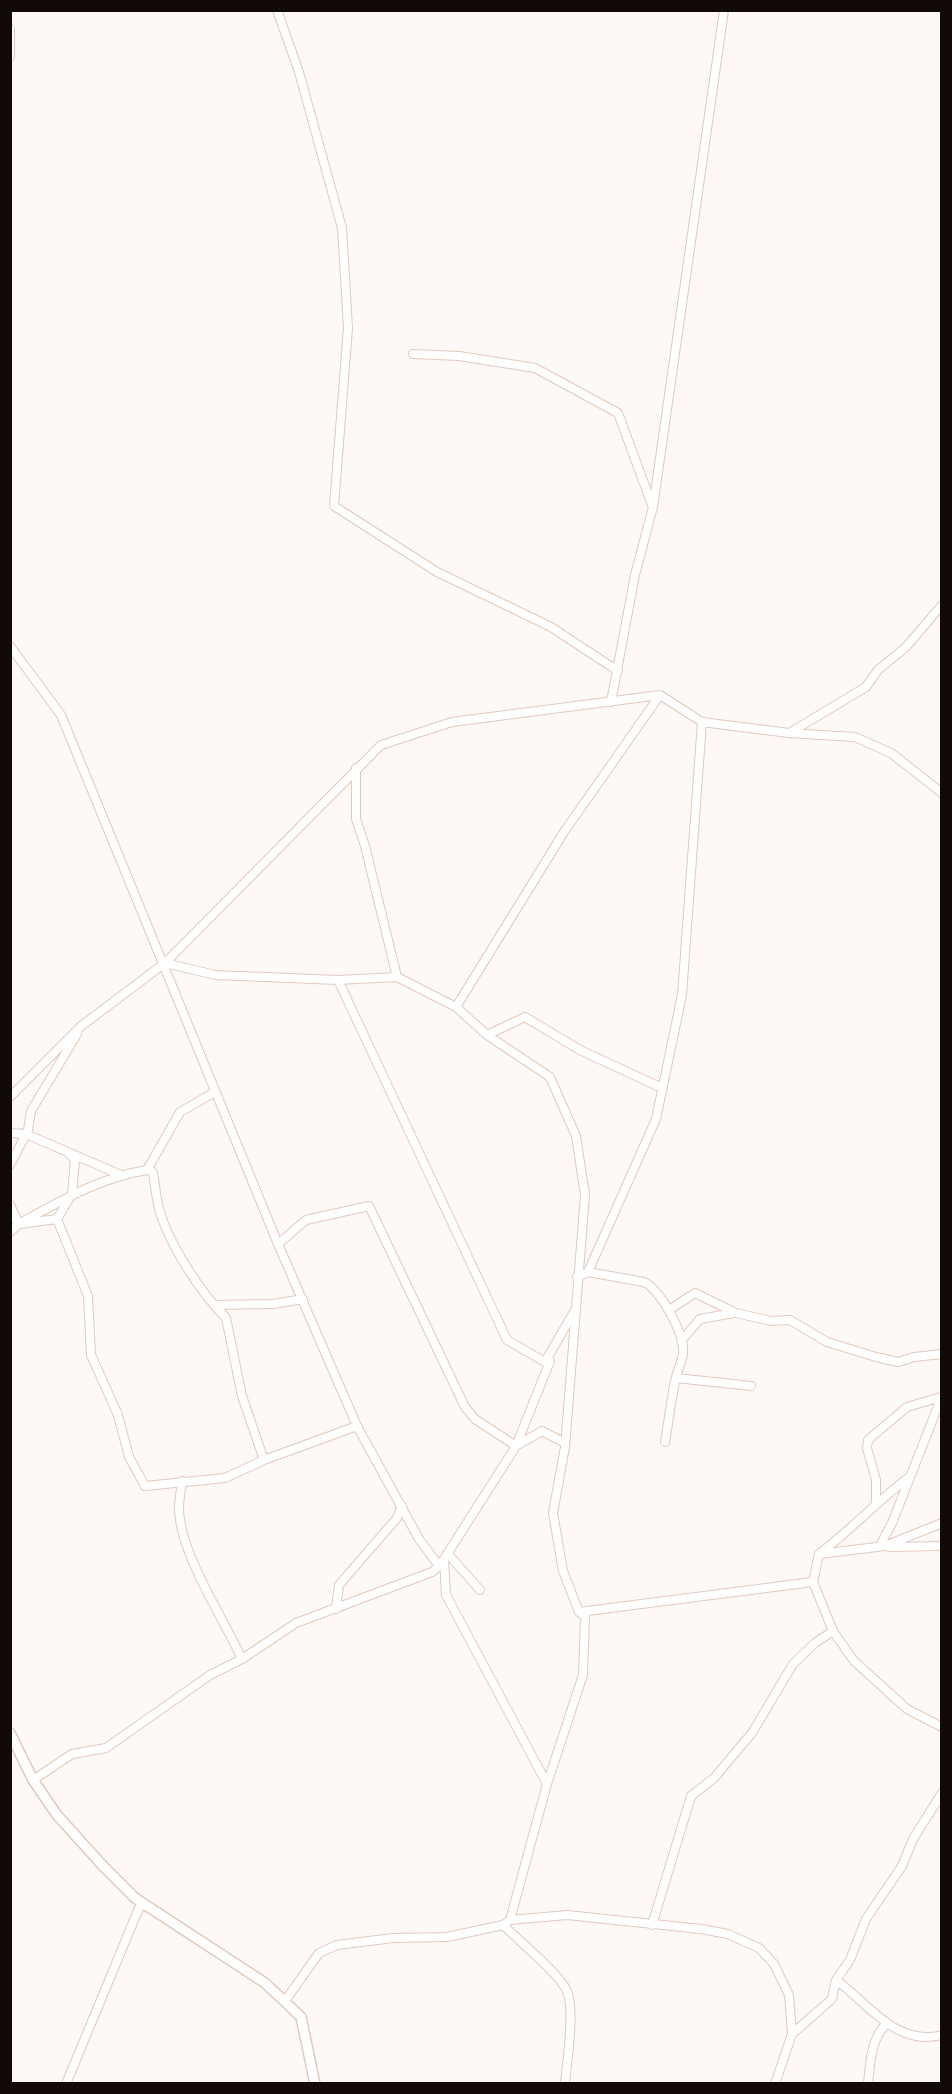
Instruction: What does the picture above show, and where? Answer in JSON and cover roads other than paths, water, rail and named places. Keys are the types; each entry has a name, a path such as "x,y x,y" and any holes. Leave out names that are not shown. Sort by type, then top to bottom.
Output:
{"street":[{"path":"277,10 299,72 342,228 348,328 334,506 437,572 552,627 618,671"},
{"path":"611,702 635,575 653,507 724,10"},
{"path":"10,29 10,57"},
{"path":"413,354 459,356 535,368 618,413 653,507"},
{"path":"789,734 866,687 878,670 906,647 942,605"},
{"path":"10,646 61,715 165,963 278,1244 357,1426 419,1539 480,1590"},
{"path":"10,1097 80,1027 165,963 381,745 452,722 660,696 702,722 789,734 855,736 891,753 942,793"},
{"path":"456,1007 564,832 660,696"},
{"path":"577,1278 588,1272 656,1119 682,995 702,722"},
{"path":"356,768 356,819 366,846 397,977"},
{"path":"165,963 215,975 338,980 397,977 456,1007 487,1035 550,1077 576,1136 585,1195 565,1443 553,1513 563,1571 579,1612 585,1616 583,1675 547,1784 510,1920"},
{"path":"33,1780 72,1754 106,1748 210,1675 242,1659 296,1623 432,1572 444,1560 516,1446 550,1361 545,1362 507,1340 338,980"},
{"path":"487,1035 525,1017 580,1050 662,1088"},
{"path":"10,1165 26,1134 32,1112 80,1027"},
{"path":"147,1170 180,1112 216,1092"},
{"path":"10,1133 26,1134 121,1175"},
{"path":"57,1219 72,1194 75,1160 62,1148"},
{"path":"10,1232 19,1224 72,1194 121,1175 147,1170 153,1172 159,1210 179,1251 196,1284 226,1318 242,1396 264,1460"},
{"path":"10,1205 19,1224"},
{"path":"278,1244 306,1220 369,1206 465,1407 475,1419 516,1446"},
{"path":"10,1214 19,1224"},
{"path":"19,1224 57,1219"},
{"path":"57,1219 88,1296 91,1355 118,1415 129,1457 145,1486 225,1478 264,1460 357,1426"},
{"path":"588,1272 651,1285 669,1310 681,1341 683,1353 676,1378 665,1442"},
{"path":"669,1310 695,1293 736,1313 771,1321 790,1320 827,1342 898,1362 914,1357 942,1354"},
{"path":"214,1305 273,1304 303,1299"},
{"path":"545,1362 577,1306"},
{"path":"681,1341 700,1319 712,1315 736,1313"},
{"path":"676,1378 751,1386"},
{"path":"879,1547 892,1523 941,1397"},
{"path":"876,1502 876,1480 869,1456 868,1440 907,1407 941,1397"},
{"path":"516,1446 542,1431 565,1443"},
{"path":"909,1477 876,1502 851,1530 819,1554 813,1582 833,1631 854,1661 907,1709 942,1727"},
{"path":"182,1481 179,1510 184,1538 242,1659"},
{"path":"336,1609 339,1586 397,1518 402,1506"},
{"path":"879,1547 942,1524"},
{"path":"819,1554 879,1547 942,1546"},
{"path":"444,1560 446,1595 547,1784"},
{"path":"579,1612 813,1582"},
{"path":"652,1925 691,1796 714,1778 752,1733 793,1665 815,1643 833,1631"},
{"path":"10,1733 33,1780 57,1815 103,1866 144,1904 265,1983 301,2017 315,2084"},
{"path":"792,2034 832,1999 836,1980 855,1951 866,1919 902,1866 914,1839 942,1793"},
{"path":"66,2084 139,1908 144,1904"},
{"path":"285,2001 320,1953 337,1946 393,1938 447,1937 502,1925 510,1920 567,1915 728,1934 759,1948 774,1964 789,1995 792,2034 775,2084"},
{"path":"502,1925 559,1980 567,1992 570,2031 565,2084"},
{"path":"836,1980 886,2023 906,2036 926,2039 942,2035"},
{"path":"868,2084 874,2045 886,2023"}]}
